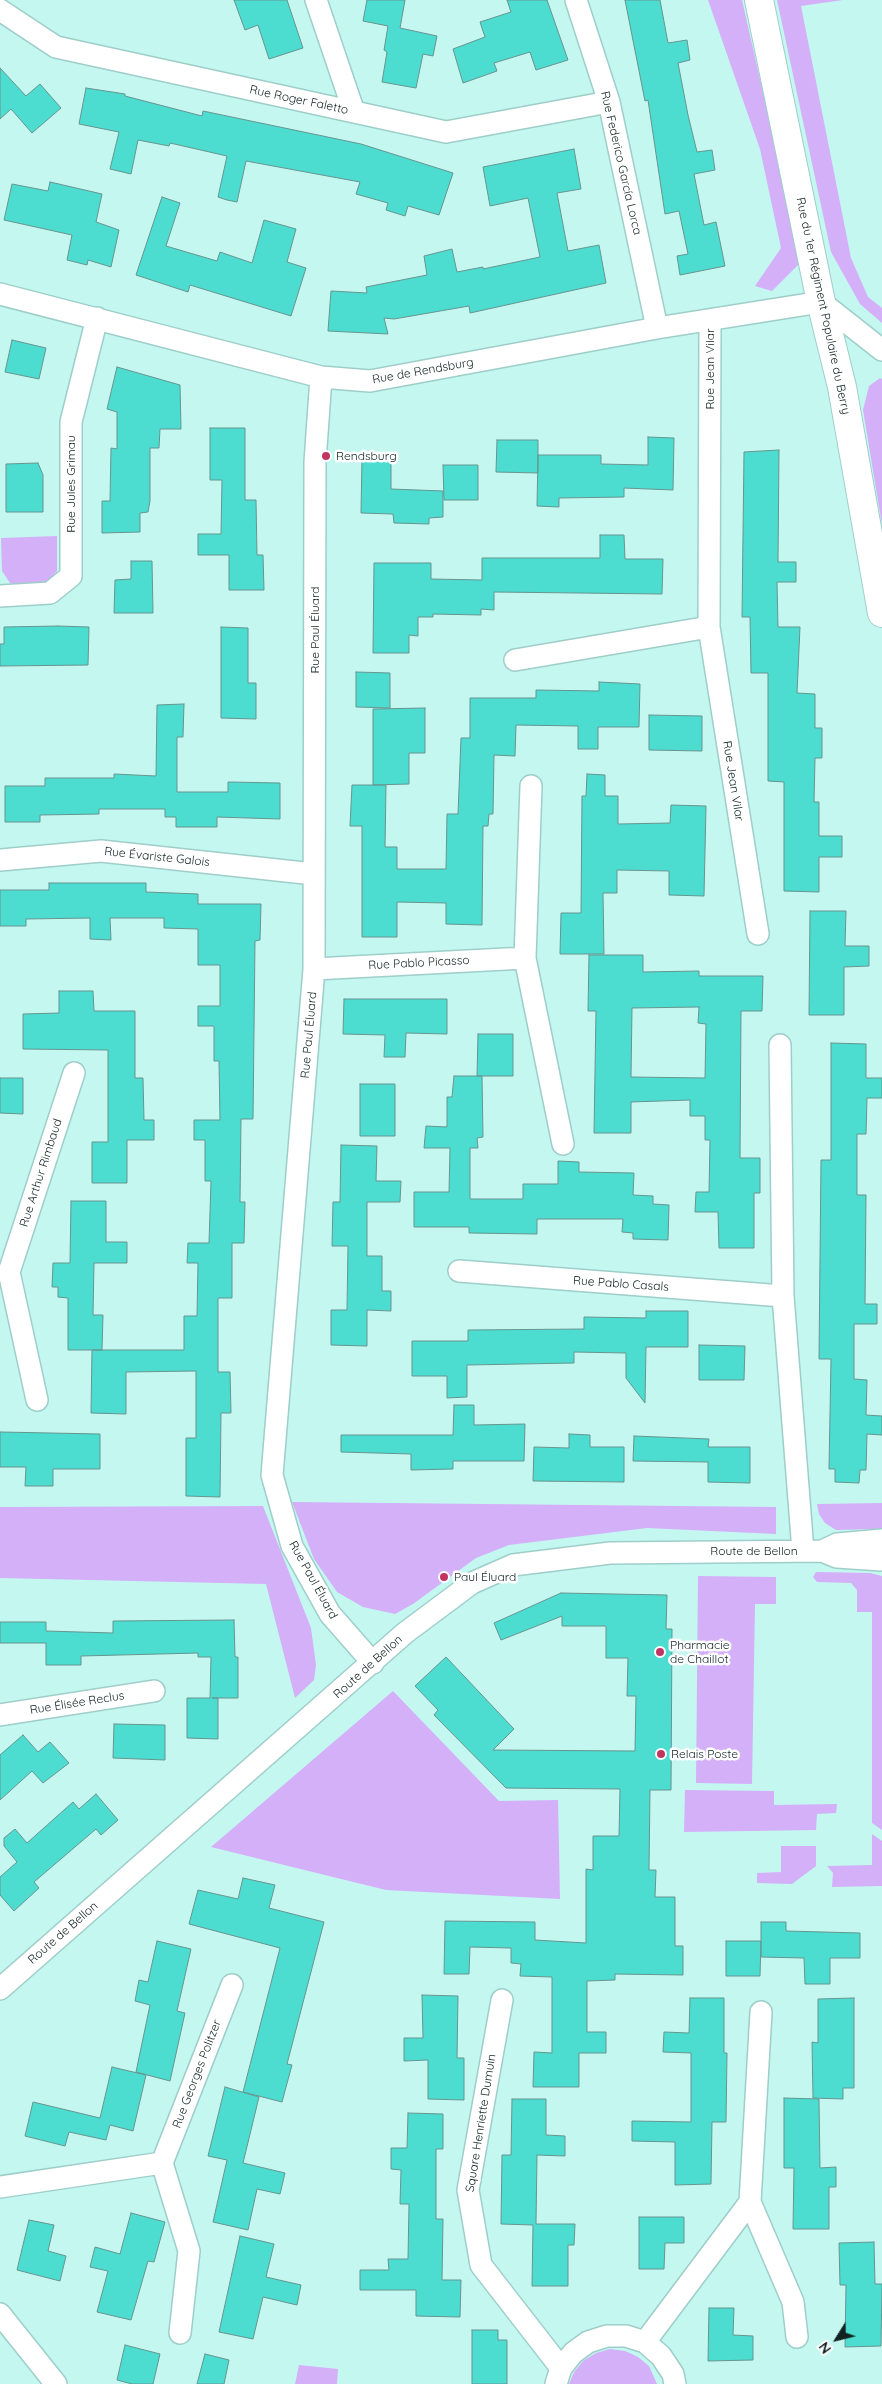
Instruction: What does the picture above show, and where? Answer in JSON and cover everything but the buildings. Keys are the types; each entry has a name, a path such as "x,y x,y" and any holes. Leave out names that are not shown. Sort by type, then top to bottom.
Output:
{"main road":[{"name":"Rue du 1er Régiment Populaire du Berry","path":"759,0 821,302 842,388 882,613"}],"street":[{"path":"316,0 354,112"},
{"name":"Rue Federico García Lorca","path":"576,0 609,102 657,328"},
{"name":"Rue Roger Faletto","path":"0,10 56,47 446,132 609,102"},
{"name":"Rue de Rendsburg","path":"0,294 321,377 370,381 657,328 821,302"},
{"path":"821,302 882,350"},
{"name":"Rue Jules Grimau","path":"0,596 50,593 71,576 72,422 97,318"},
{"name":"Rue Jean Vilar","path":"710,320 709,628 758,934"},
{"name":"Rue Paul Éluard","path":"321,377 315,462 314,968 272,1475 292,1546 330,1614 373,1663"},
{"path":"515,660 709,628"},
{"path":"531,786 525,958 563,1144"},
{"name":"Rue Évariste Galois","path":"0,860 101,851 314,874"},
{"name":"Rue Pablo Picasso","path":"314,968 525,958"},
{"path":"780,1045 783,1296 813,1551"},
{"name":"Rue Arthur Rimbaud","path":"37,1400 4,1273 74,1073"},
{"name":"Rue Pablo Casals","path":"459,1271 783,1296"},
{"name":"Route de Bellon","path":"813,1551 837,1544 882,1540"},
{"name":"Route de Bellon","path":"0,1989 405,1634 472,1583 513,1565 610,1553 813,1551 837,1557 882,1560"},
{"name":"Rue Élisée Reclus","path":"0,1715 154,1690"},
{"name":"Rue Georges Politzer","path":"162,2162 232,1985"},
{"name":"Square Henriette Dumuin","path":"502,2000 468,2190 481,2265 558,2376 573,2353 588,2342 607,2336 626,2336 645,2342 661,2356 673,2374 675,2384"},
{"path":"761,2012 750,2202 793,2302 797,2337"},
{"path":"0,2187 162,2162 189,2251 180,2333"},
{"path":"645,2342 750,2202"},
{"path":"0,2314 56,2384"}],"shaded area":[{"path":"708,0 742,0 797,242 800,263 772,291 755,286 781,248 760,149"},
{"path":"777,0 843,0 801,6 851,258 868,297 882,308 882,323 860,304 831,252"},
{"path":"880,378 882,379 882,525 863,410 869,386"},
{"path":"57,536 57,571 44,585 23,590 10,583 2,571 1,538"},
{"path":"292,1502 776,1507 776,1534 647,1528 509,1545 476,1558 413,1604 395,1614 363,1607 337,1592 314,1559"},
{"path":"882,1503 882,1528 836,1530 825,1523 819,1514 817,1504"},
{"path":"263,1506 311,1628 316,1665 314,1680 295,1698 266,1584 0,1578 0,1507"},
{"path":"816,1572 870,1573 882,1576 882,1830 872,1823 872,1612 857,1612 857,1590 851,1583 817,1582 813,1577"},
{"path":"698,1576 776,1577 776,1604 755,1604 752,1784 696,1783"},
{"path":"393,1691 499,1801 558,1800 560,1899 386,1890 211,1847"},
{"path":"685,1790 774,1791 774,1805 837,1804 836,1813 817,1814 816,1830 684,1832"},
{"path":"872,1834 882,1841 882,1886 832,1887 833,1873 827,1866 872,1865"},
{"path":"781,1846 816,1846 816,1866 792,1884 757,1883 757,1873 781,1872"},
{"path":"610,2349 625,2351 638,2357 649,2366 657,2384 569,2384 574,2372 583,2361 596,2353"},
{"path":"299,2365 338,2369 337,2384 295,2384"}],"place":[{"name":"Rendsburg","path":"326,456"},
{"name":"Paul Éluard","path":"444,1577"},
{"name":"Pharmacie de Chaillot","path":"660,1652"},
{"name":"Relais Poste","path":"661,1754"}]}
